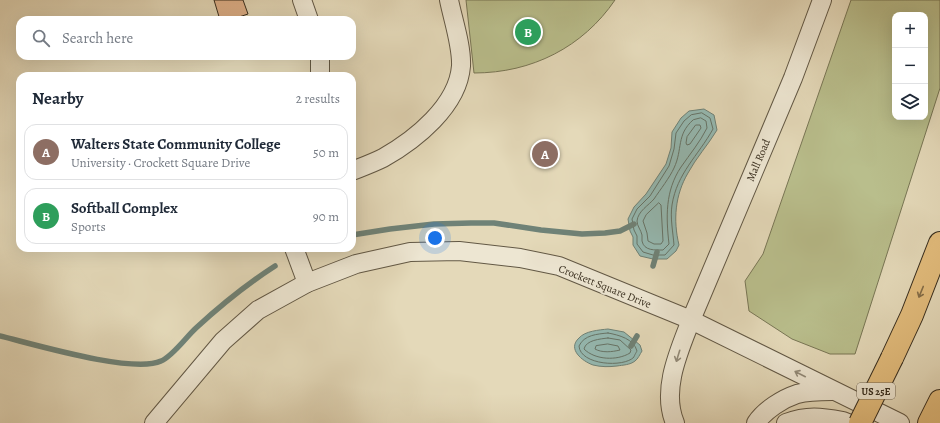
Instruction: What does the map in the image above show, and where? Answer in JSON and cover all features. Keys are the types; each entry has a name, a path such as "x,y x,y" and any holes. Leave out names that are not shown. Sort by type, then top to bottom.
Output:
{"highway":[{"name":"US 25E","path":"860,423 912,315 940,243"},
{"path":"929,423 940,402"}],"street":[{"path":"302,0 308,16"},
{"path":"356,169 382,158 410,140 423,130 449,101 456,87 461,65 449,0"},
{"name":"Mall Road","path":"675,423 670,401 671,383 677,358 691,320 793,78 822,0"},
{"path":"320,60 320,72"},
{"name":"Crockett Square Drive","path":"154,423 223,341 258,310 307,283 356,264 410,252 459,251 520,258 559,266 691,320 900,423"},
{"path":"295,252 307,283"},
{"path":"756,423 779,402 798,394 819,391 835,392"},
{"path":"786,423 798,418 810,416 848,423"}],"green space":[{"path":"466,0 615,0 602,17 588,31 572,44 554,54 536,62 516,68 495,72 474,73"},
{"path":"851,0 940,0 940,88 855,354 830,354 792,339 749,311 745,281 763,254"}],"water":[{"path":"704,109 714,115 717,130 691,167 680,190 676,208 676,226 679,245 676,251 667,259 653,259 640,256 633,245 633,237 630,231 628,219 634,207 646,194 666,164 671,148 672,132 681,118 689,111"},
{"path":"608,329 624,332 640,345 642,351 636,360 626,365 602,366 593,365 584,361 577,354 575,346 579,338 592,331"}],"building":[{"path":"214,0 243,0 248,14 242,16 219,16"}],"waterway":[{"path":"356,234 434,224 471,223 494,223 582,234 620,231 634,224"},
{"path":"653,266 657,252"},
{"path":"0,336 58,351 106,361 129,364 147,364 161,361 170,355 196,328 225,303 254,280 275,266"},
{"path":"631,346 637,336"}],"place":[{"name":"Softball Complex","path":"528,32"},
{"name":"Walters State Community College","path":"545,154"}]}
